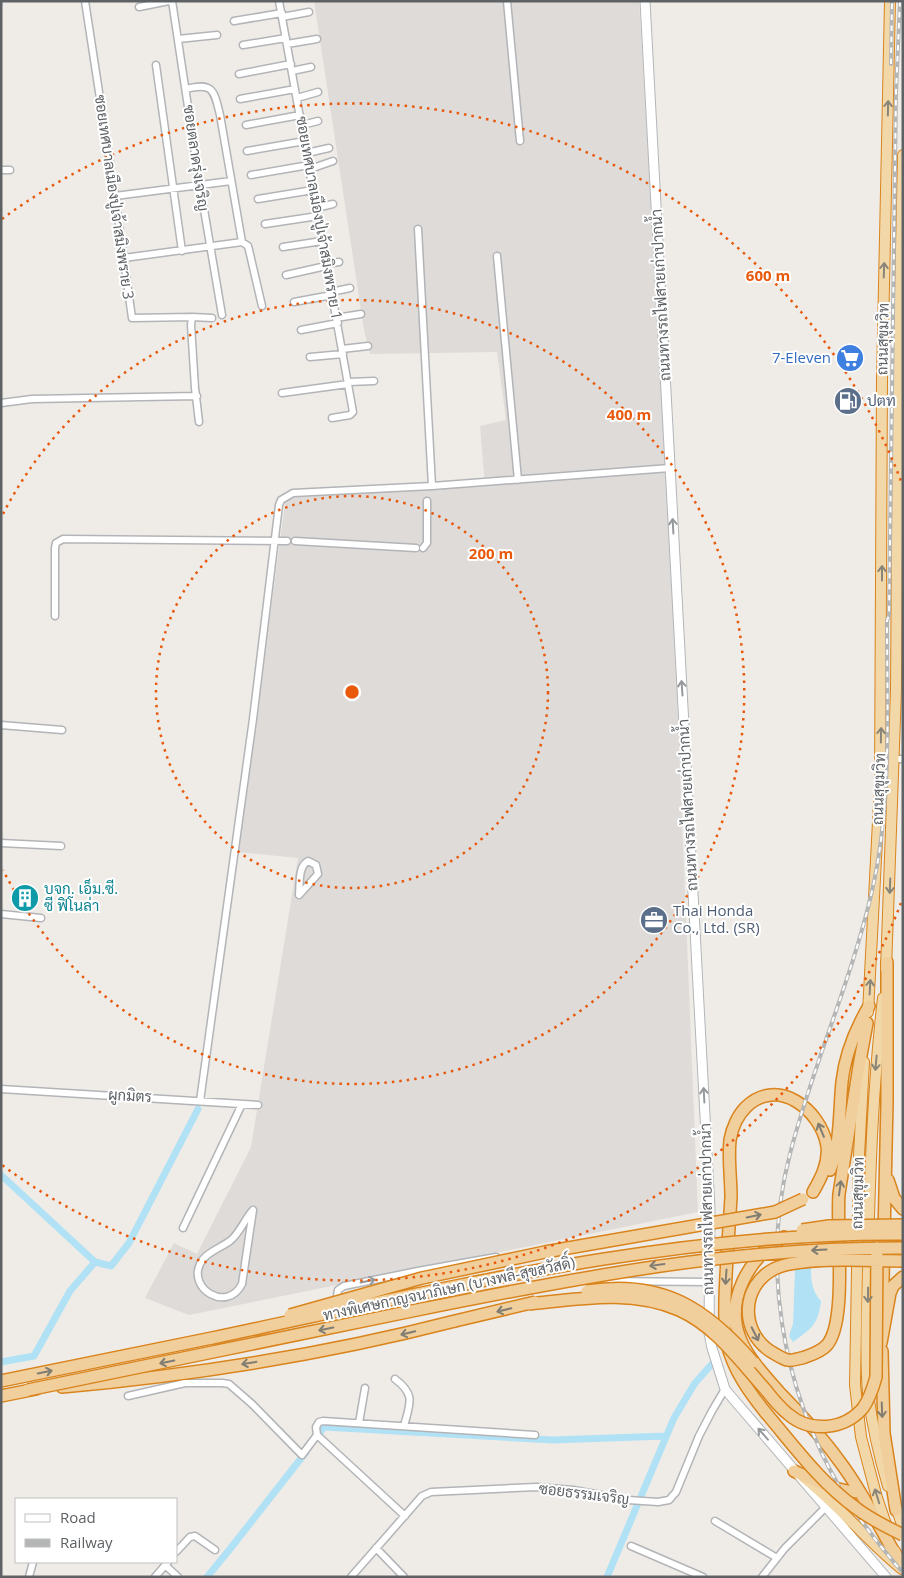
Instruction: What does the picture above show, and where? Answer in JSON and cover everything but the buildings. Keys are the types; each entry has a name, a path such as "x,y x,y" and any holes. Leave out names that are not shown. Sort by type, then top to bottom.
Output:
{"highway":[{"name":"ถนนสุขุมวิท","path":"890,1 882,380 882,691 878,836 859,1146 855,1385 861,1437 877,1498 901,1566"},
{"name":"ถนนสุขุมวิท","path":"902,1527 885,1476 874,1427 868,1393 867,1353 871,1136 875,1072 887,962 892,838 899,759 903,155"},
{"path":"886,204 902,202"},
{"path":"878,836 892,838"},
{"path":"887,962 882,1344 884,1432 896,1510"},
{"path":"212,1338 353,1296 422,1278 545,1252 757,1216 775,1212 803,1199 825,1181 833,1163 838,1138 842,1081 848,1054 856,1028 869,1006"},
{"path":"867,1023 839,1194 838,1208 839,1280 836,1328 826,1346 818,1353 788,1360 764,1347 753,1334 748,1318 750,1298 755,1287 766,1274 786,1265 812,1262 903,1262"},
{"path":"529,1304 592,1297 620,1297 647,1300 679,1311 706,1326 724,1343 789,1415 812,1426 834,1426 849,1419 862,1409 873,1391 876,1377 880,1122 887,1056"},
{"path":"813,1192 822,1176 827,1157 824,1134 814,1116 798,1101 782,1097 763,1097 747,1106 732,1129 730,1141 731,1185 725,1284 725,1328 727,1342 735,1368 752,1396 816,1472 856,1508 880,1524 902,1527"},
{"path":"885,1166 891,1191 898,1204 903,1208"},
{"path":"753,1362 742,1343 735,1318 738,1296 746,1274 763,1252 772,1244 791,1234 814,1228 846,1225 903,1225"},
{"name":"ทางพิเศษกาญจนาภิเษก (บางพลี-สุขสวัสดิ์)","path":"1,1381 525,1272 612,1256 723,1242 821,1236 903,1234"},
{"name":"ทางพิเศษกาญจนาภิเษก (บางพลี-สุขสวัสดิ์)","path":"1,1396 527,1287 614,1272 663,1264 783,1252 903,1248"},
{"path":"882,1344 890,1294 893,1286 903,1277"},
{"path":"28,1390 147,1378 279,1359 360,1344 598,1289 616,1288 651,1292 680,1301 707,1317 727,1334 753,1362 837,1457 860,1492 901,1566"},
{"path":"794,1471 830,1501 886,1556 901,1566"},
{"path":"794,1471 851,1492 860,1492"}],"main road":[{"name":"ถนนทางรถไฟสายเก่าปากน้ำ","path":"645,1 710,1221 709,1333 725,1389 886,1577"}],"street":[{"name":"ซอยเทศบาลเมืองปู่เจ้าสมิงพราย 3","path":"85,1 132,318 192,317"},
{"path":"139,7 151,3 170,1"},
{"name":"ซอยตลาดรุ่งเจริญ","path":"170,1 178,39 222,315"},
{"name":"ซอยเทศบาลเมืองปู่เจ้าสมิงพราย 1","path":"279,1 352,413 332,418"},
{"path":"507,1 520,140"},
{"path":"234,21 308,12"},
{"path":"178,39 217,35"},
{"path":"243,45 317,39"},
{"path":"156,66 182,251"},
{"path":"239,74 311,67"},
{"path":"186,89 205,86 210,88 215,94 242,242"},
{"path":"240,99 296,89"},
{"path":"297,98 318,92"},
{"path":"246,125 300,115"},
{"path":"302,125 318,121"},
{"path":"247,151 305,141"},
{"path":"307,153 329,148"},
{"path":"251,175 309,167 333,161"},
{"path":"1,170 10,170"},
{"path":"115,196 231,181"},
{"path":"258,200 313,190"},
{"path":"316,208 333,204"},
{"path":"265,224 318,216"},
{"path":"418,228 432,486"},
{"path":"283,246 322,241"},
{"path":"124,258 210,248 242,242 250,250 262,306"},
{"path":"496,256 518,480"},
{"path":"286,275 339,262"},
{"path":"294,302 350,288"},
{"path":"301,330 361,314"},
{"path":"199,422 191,325 192,317 212,318"},
{"path":"310,357 368,346"},
{"path":"282,393 374,381"},
{"path":"1,403 32,399 197,396"},
{"path":"200,1101 281,500 293,493 432,486 670,468"},
{"path":"295,542 420,548 427,543 428,501"},
{"path":"55,616 55,548 56,543 63,539 287,541"},
{"path":"1,725 62,730"},
{"path":"1,842 61,846"},
{"path":"312,861 318,867 318,874 299,895 302,867 305,862 312,861"},
{"path":"1,914 41,918"},
{"name":"ผูกมิตร","path":"1,1089 258,1105"},
{"path":"184,1228 242,1104"},
{"path":"252,1210 242,1284 239,1290 227,1298 214,1296 208,1293 200,1283 198,1267 204,1258 235,1236 252,1210"},
{"path":"710,1221 418,1270 344,1286 338,1290 336,1302 342,1318 347,1321 379,1318 606,1280 710,1282"},
{"path":"395,1379 406,1388 410,1396 404,1426"},
{"path":"128,1396 185,1383 222,1382 229,1384 252,1404 302,1455 318,1435"},
{"path":"359,1423 365,1388"},
{"name":"ซอยธรรมเจริญ","path":"351,1576 422,1496 432,1492 536,1487 573,1490 628,1500 665,1501 673,1496 704,1420 725,1389"},
{"path":"404,1516 318,1435 316,1428 319,1422 323,1420 535,1435"},
{"path":"762,1577 777,1558 826,1507"},
{"path":"715,1521 777,1558"},
{"path":"178,1550 190,1537 195,1536 215,1550"},
{"path":"631,1546 703,1577"},
{"path":"376,1548 404,1577"},
{"path":"29,1577 33,1563"},
{"path":"155,1577 167,1563 178,1577"}],"shaded area":[{"path":"314,1 639,1 668,475 698,1212 189,1315 145,1298 174,1243 197,1254 251,1147 298,858 238,852 286,497 485,486 480,426 506,420 497,352 370,354 364,330"}],"water":[{"path":"796,1244 811,1244 813,1288 821,1301 816,1321 793,1342 789,1336 793,1324"}],"waterway":[{"path":"1,1175 95,1262 111,1266 129,1243 198,1109"},
{"path":"1,1362 34,1356 70,1291 95,1262"},
{"path":"607,1577 674,1418 695,1383 712,1364"},
{"path":"315,1439 324,1427 553,1440 666,1436"},
{"path":"207,1577 306,1452"}],"railway":[{"path":"891,64 892,1"},
{"path":"900,1 896,92 889,615 887,621 888,723 883,824 872,891 864,924 800,1117 791,1150 782,1193 777,1237 782,1324 791,1367 804,1409 820,1449 840,1488 854,1511 903,1573"}],"place":[{"name":"7-Eleven","path":"850,358"},
{"name":"ปตท","path":"848,401"},
{"name":"บจก. เอ็ม.ซี. ซี ฟิโนล่า","path":"25,898"},
{"name":"Thai Honda Co., Ltd. (SR)","path":"654,920"}]}
